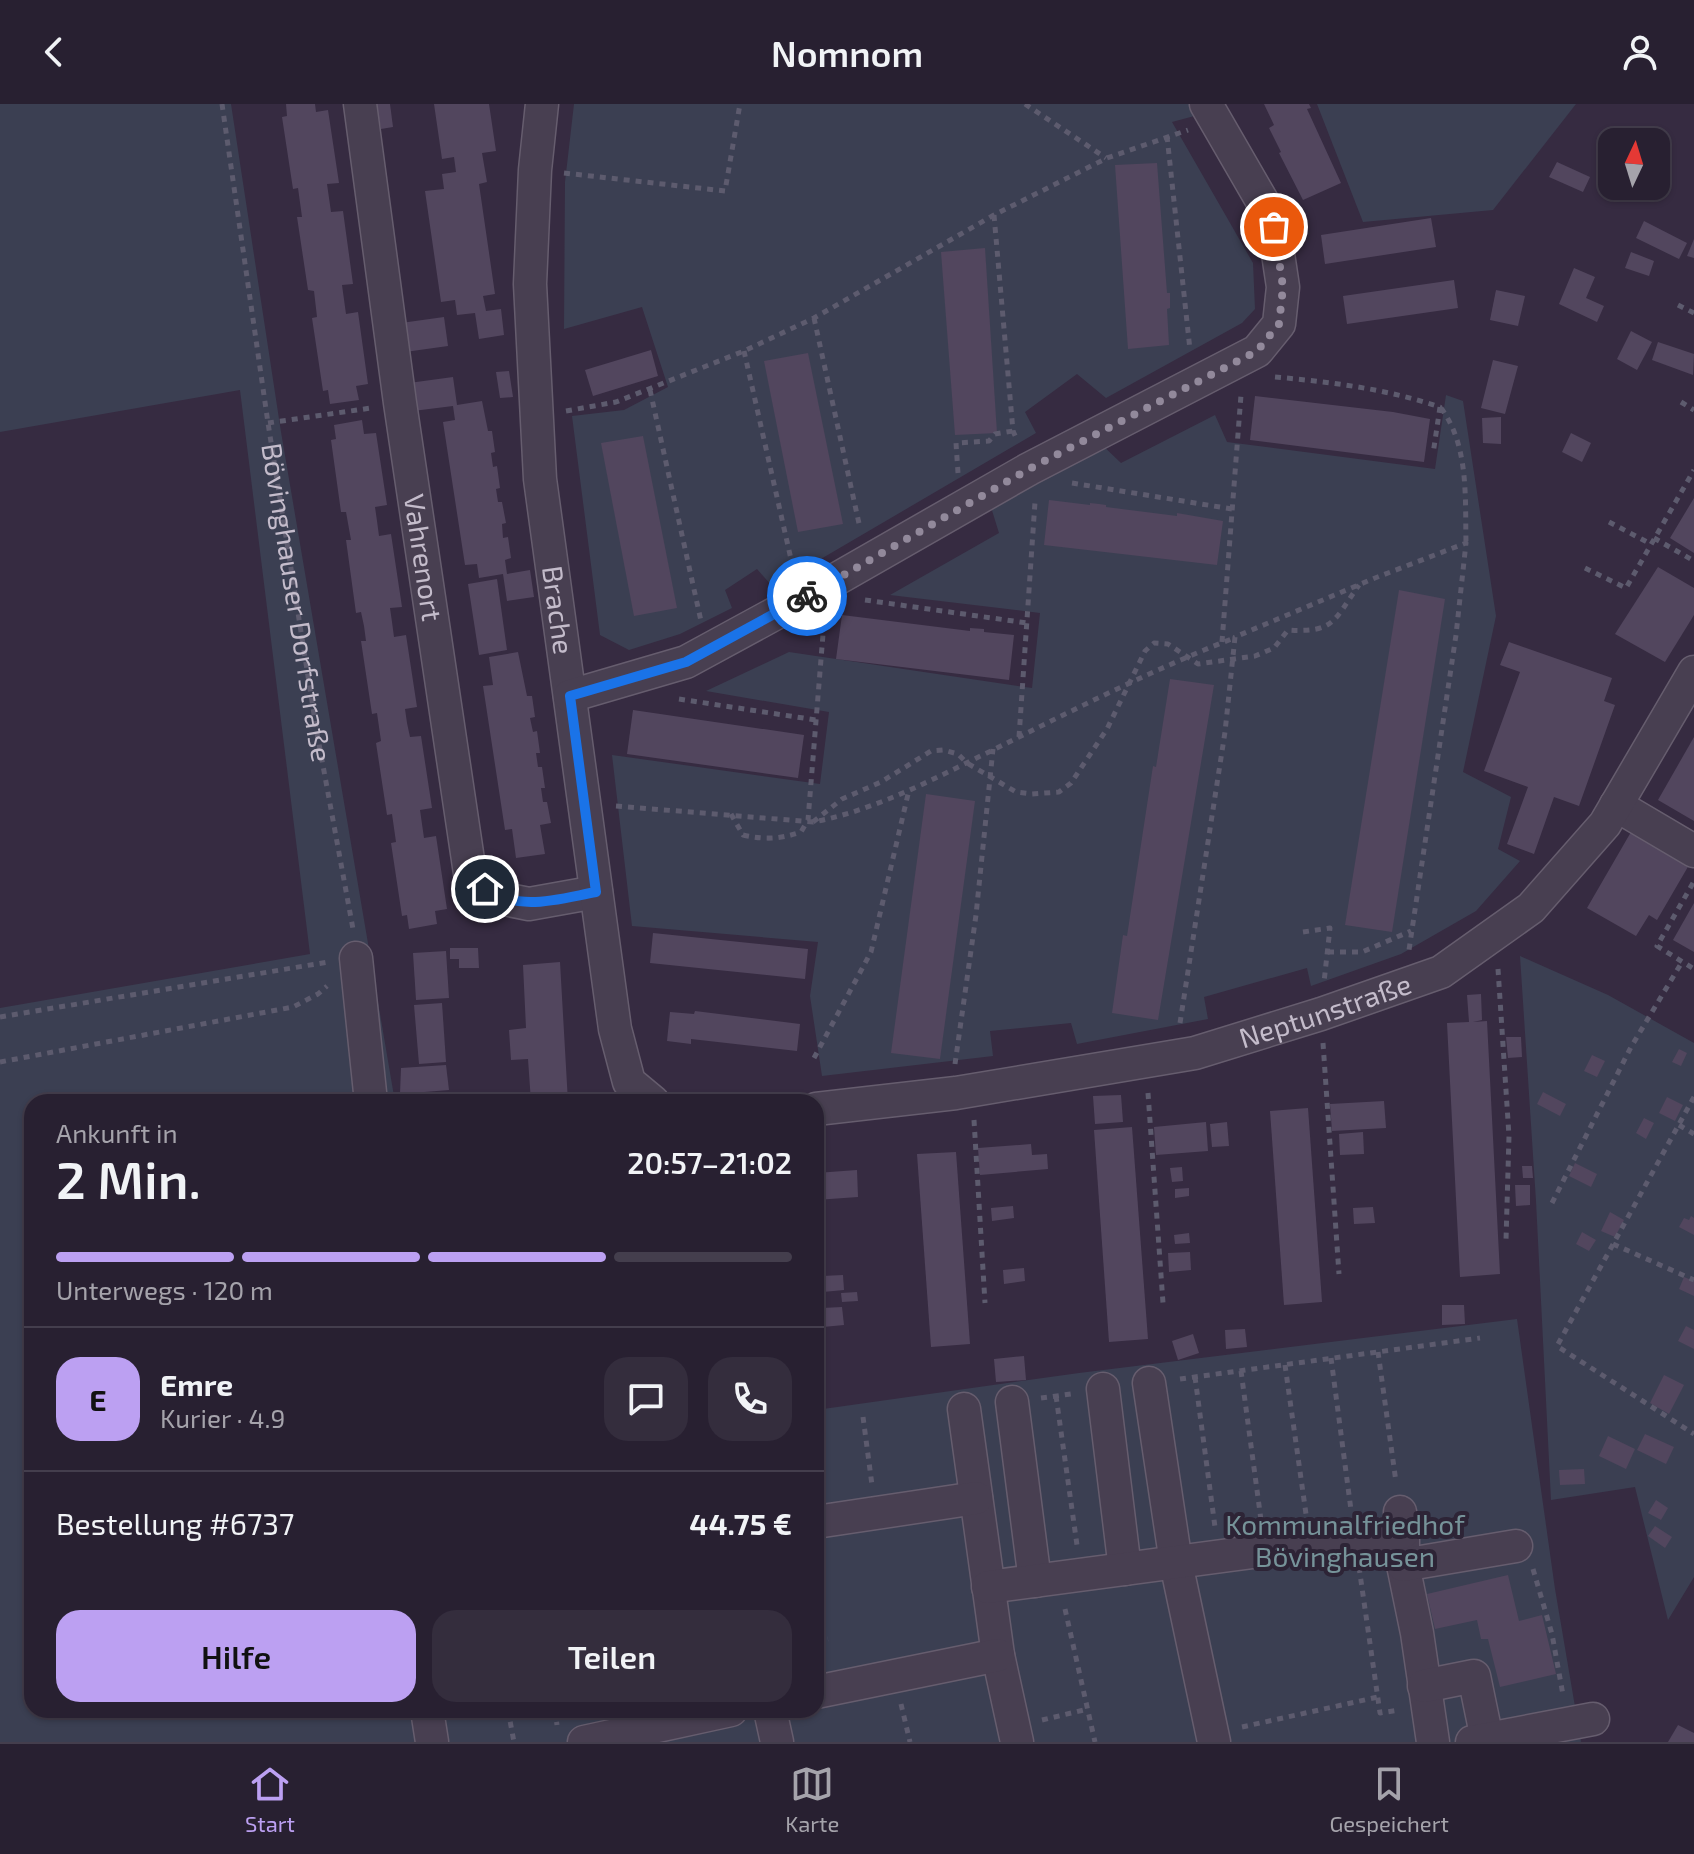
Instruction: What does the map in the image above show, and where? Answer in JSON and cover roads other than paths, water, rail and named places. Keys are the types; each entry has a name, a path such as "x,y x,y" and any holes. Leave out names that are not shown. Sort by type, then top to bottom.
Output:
{"street":[{"name":"Vahrenort","path":"360,104 400,403 471,880 499,898 529,904 596,892"},
{"name":"Brache","path":"542,104 535,170 530,284 540,479 615,1029 629,1082 643,1094"},
{"path":"570,696 686,662 815,595 962,507 1243,366 1279,324 1283,287 1274,227 1211,112"},
{"name":"Neptunstraße","path":"824,1108 973,1090 1195,1053 1441,972 1531,908 1605,824 1694,672"},
{"path":"1616,805 1694,851"},
{"path":"356,958 370,1094"},
{"path":"1149,1383 1176,1563 1213,1738"},
{"path":"1103,1389 1125,1569"},
{"path":"1012,1402 1035,1581"},
{"path":"964,1409 998,1655 1015,1734"},
{"path":"824,1521 976,1498"},
{"path":"988,1587 1310,1544 1357,1553 1401,1521 1403,1565 1433,1742"},
{"path":"1403,1565 1516,1546"},
{"path":"824,1690 998,1655"},
{"path":"1424,1686 1474,1676 1480,1740 1581,1721"},
{"path":"428,1718 432,1742"},
{"path":"584,1742 694,1718"},
{"path":"772,1718 777,1742"}],"park label":[{"name":"Kommunalfriedhof Bövinghausen","path":"1345,1541"}]}
